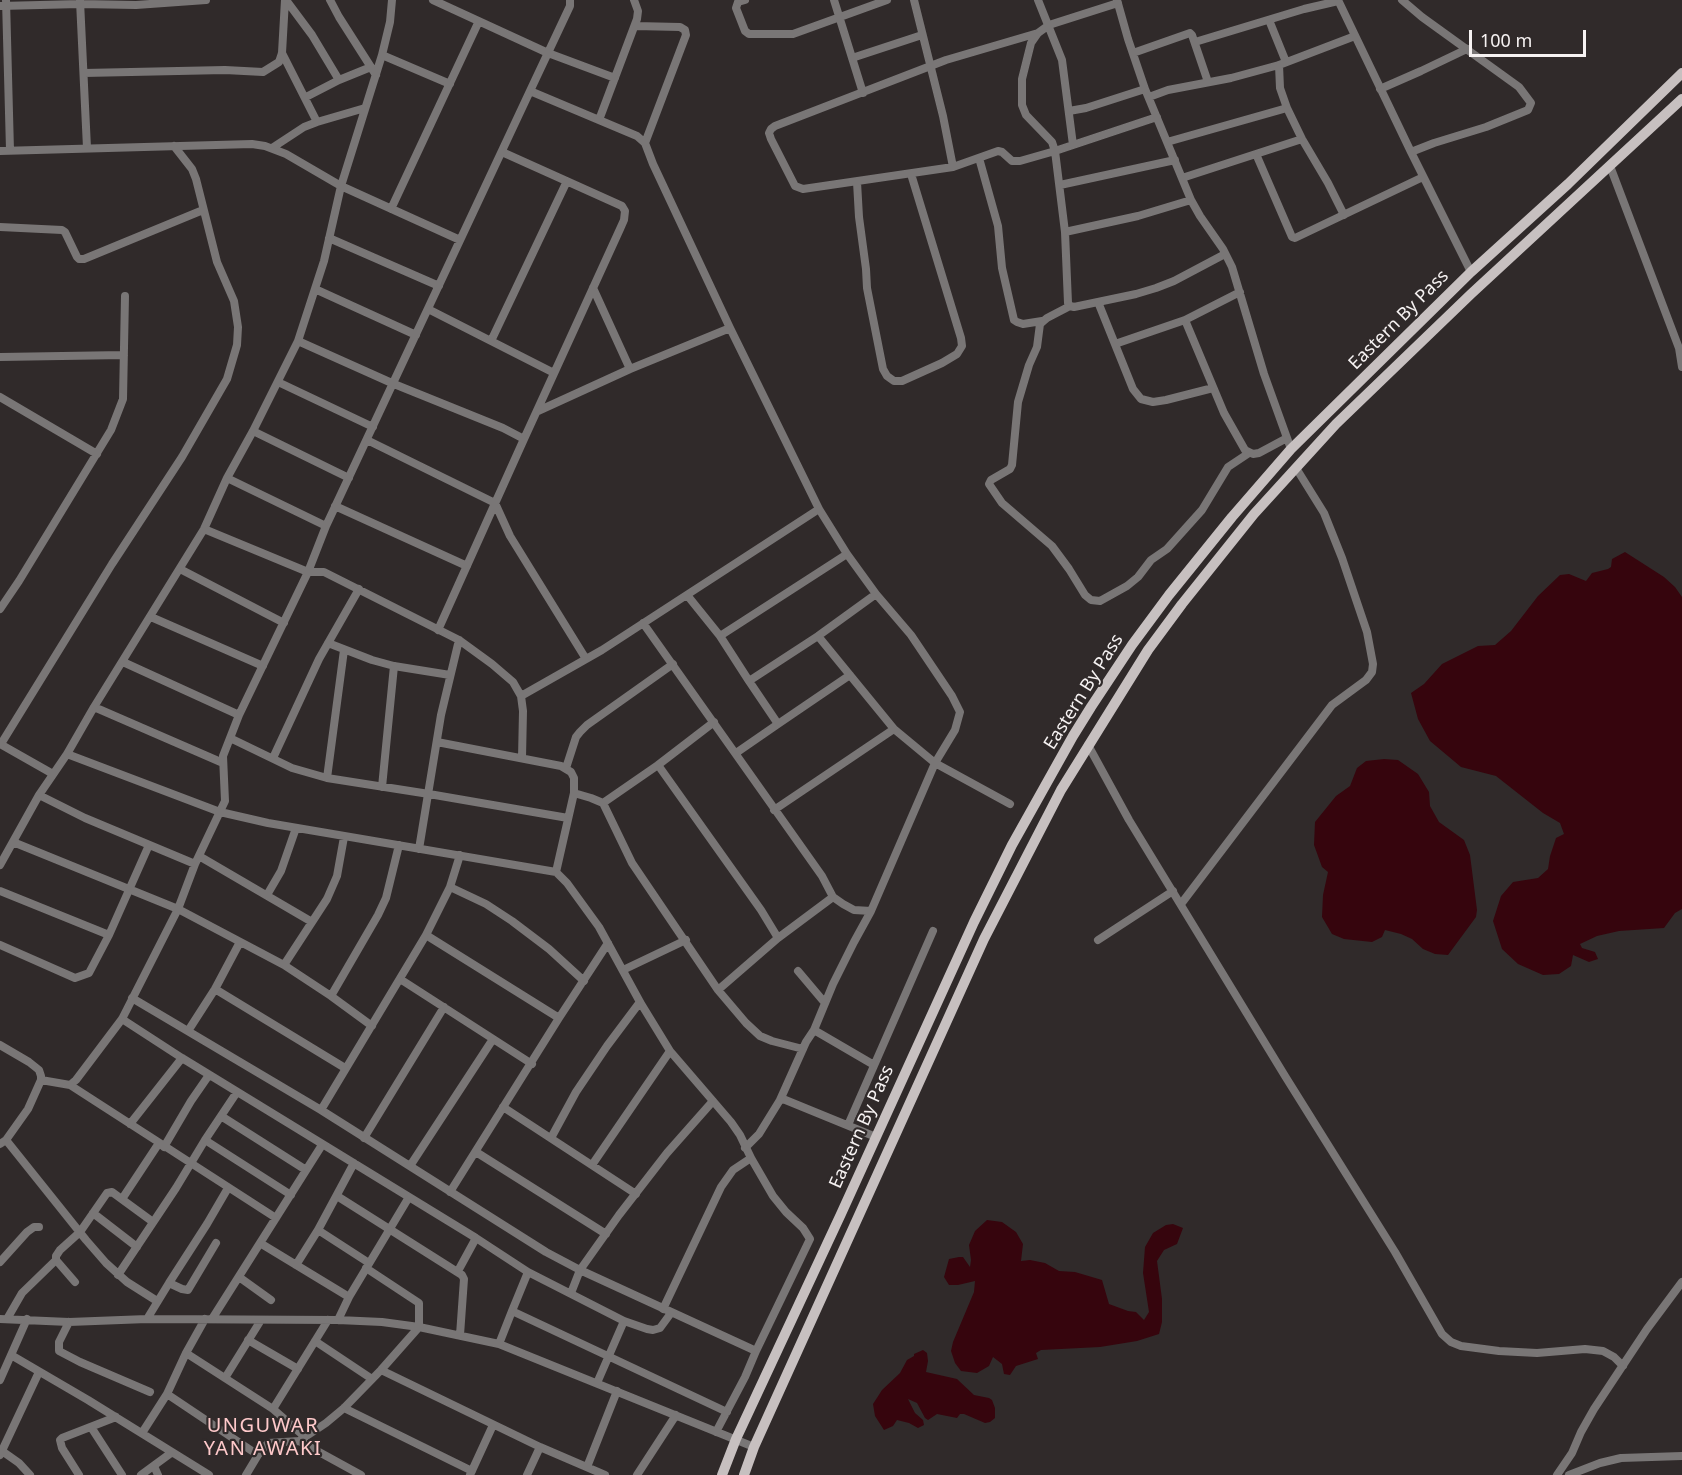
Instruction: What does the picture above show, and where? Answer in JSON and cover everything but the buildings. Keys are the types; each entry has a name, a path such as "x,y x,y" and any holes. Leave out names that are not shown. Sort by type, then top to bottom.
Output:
{"main road":[{"name":"Eastern By Pass","path":"722,1475 736,1439 978,912 1012,845 1091,706 1169,594 1291,449 1471,272 1568,184 1682,73"},
{"name":"Eastern By Pass","path":"744,1475 754,1447 984,939 1061,790 1148,650 1254,514 1353,408 1479,286 1682,99"}],"street":[{"path":"10,150 4,76 4,4 80,2 136,5 206,0"},
{"path":"84,73 225,70 262,72 279,62 282,53 286,0"},
{"path":"286,0 312,35 339,80"},
{"path":"330,0 374,71"},
{"path":"0,865 3,854 13,842 39,795 67,754 204,529 227,478 298,341 324,261 341,186 374,71 382,55 390,22 392,0"},
{"path":"433,0 548,53 615,78"},
{"path":"70,1085 122,1019 178,909 225,798 224,752 239,715 308,572 335,506 570,6 570,0"},
{"path":"599,120 638,19 634,0"},
{"path":"745,0 738,2 736,8 745,31 749,34 793,34 887,0"},
{"path":"834,0 863,93"},
{"path":"914,0 943,116 953,167"},
{"path":"1038,0 1062,60 1073,145"},
{"path":"1402,0 1519,87 1529,99 1530,107 1528,110 1486,127 1434,142 1411,152"},
{"path":"1195,42 1338,1 1471,272"},
{"path":"80,2 87,148"},
{"path":"1156,117 1016,162 998,151 953,167 803,189 795,186 769,133 775,126 967,53 1038,33 1048,26 1118,2 1132,53 1191,200 1232,267 1264,374 1291,449"},
{"path":"1269,20 1282,64 1280,88 1287,108 1344,215"},
{"path":"391,209 479,21"},
{"path":"634,26 680,27 685,30 686,35 645,142"},
{"path":"1038,33 1031,43 1026,58 1022,79 1022,105 1026,115 1052,142 1055,151 1065,232 1070,306"},
{"path":"1132,53 1187,33 1192,35 1208,82"},
{"path":"852,58 922,35"},
{"path":"1069,111 1147,93 1248,74 1282,64 1355,36"},
{"path":"1380,89 1467,49"},
{"path":"282,53 317,122"},
{"path":"382,55 450,84"},
{"path":"306,97 339,80 374,71"},
{"path":"530,91 637,136 645,142 653,164 730,328 819,509 847,554 876,594 911,635 952,696 960,712 956,730 935,763 871,911 854,942 780,1100 759,1134 745,1148"},
{"path":"272,148 296,131 317,122 365,108"},
{"path":"1167,142 1287,108"},
{"path":"1182,178 1302,139"},
{"path":"0,151 252,144 265,146 341,186 460,240"},
{"path":"53,774 0,744 112,564 182,457 227,378 237,345 238,327 234,301 217,262 196,179 192,169 174,146"},
{"path":"438,630 624,220 625,212 622,206 502,152"},
{"path":"1256,154 1293,238 1424,177"},
{"path":"979,158 998,226 1002,268 1014,320 1017,322 1023,324 1042,321 1070,306 1098,302 1155,288 1174,281 1225,254"},
{"path":"1060,185 1175,160"},
{"path":"1610,166 1679,348 1682,367"},
{"path":"857,182 867,288 883,369 894,381 902,381 942,363 957,354 962,346 911,174"},
{"path":"491,341 567,181"},
{"path":"1065,232 1138,216 1191,200"},
{"path":"0,227 62,230 66,232 77,257 84,259 203,210"},
{"path":"329,238 439,286"},
{"path":"593,288 630,369"},
{"path":"315,289 416,335"},
{"path":"1115,344 1185,320 1240,292"},
{"path":"0,609 111,430 123,399 125,296"},
{"path":"1098,302 1133,389 1141,399 1153,402 1213,388"},
{"path":"428,309 554,373"},
{"path":"1185,320 1213,388 1238,441 1245,450 1253,454 1259,453 1287,438"},
{"path":"1042,321 1038,347 1029,365 1018,402 1012,465 1010,469 991,480 989,484 1002,503 1052,546 1070,569 1085,595 1092,600 1100,601 1128,586 1151,560 1167,549 1202,510 1228,467 1249,453"},
{"path":"538,411 630,369 730,328"},
{"path":"298,341 524,439"},
{"path":"0,357 124,355"},
{"path":"278,382 373,428"},
{"path":"0,397 97,454"},
{"path":"253,431 349,478"},
{"path":"367,440 495,503 510,536 586,659"},
{"path":"1181,904 1332,705 1366,680 1372,672 1373,664 1367,632 1342,558 1324,513 1296,468"},
{"path":"227,478 326,526"},
{"path":"335,506 467,566"},
{"path":"521,696 644,623 819,509"},
{"path":"204,529 308,572 324,572 459,640 513,682 521,696 522,758"},
{"path":"720,636 847,554"},
{"path":"180,569 284,623"},
{"path":"273,758 328,643 359,589"},
{"path":"749,681 818,636 876,594"},
{"path":"687,595 720,636 778,723"},
{"path":"151,617 263,666"},
{"path":"644,623 822,876 833,897 855,909 871,911"},
{"path":"818,636 894,729 935,763 1010,804"},
{"path":"419,849 441,715 459,640"},
{"path":"328,643 393,666 450,675"},
{"path":"327,778 344,650"},
{"path":"123,662 239,715"},
{"path":"566,768 576,737 587,725 674,664"},
{"path":"382,787 393,666"},
{"path":"736,753 850,675"},
{"path":"94,707 223,763"},
{"path":"603,803 714,722"},
{"path":"774,810 894,729"},
{"path":"230,738 292,768 327,778 568,818"},
{"path":"437,742 522,758 566,768 571,772 574,778 574,793 556,872"},
{"path":"1088,745 1129,820 1395,1252 1442,1334 1451,1342 1461,1346 1499,1351 1537,1353 1585,1349 1603,1351 1623,1366"},
{"path":"67,754 220,812 344,837 556,872 567,883 608,943 670,1051 731,1122 773,1196 803,1228 810,1239 716,1432"},
{"path":"658,765 778,938"},
{"path":"574,793 603,803 632,862 718,990 746,1023 760,1036 803,1049"},
{"path":"39,795 85,818 149,845 197,860 312,922"},
{"path":"267,896 281,870 296,828"},
{"path":"284,965 327,899 337,876 344,837"},
{"path":"13,842 178,909 284,965 372,1026"},
{"path":"0,945 75,978 89,974 149,845"},
{"path":"331,996 386,898 399,845"},
{"path":"321,1110 426,935 450,887 460,855"},
{"path":"450,887 486,904 512,921 549,949 584,981"},
{"path":"0,891 109,935"},
{"path":"1098,940 1173,891"},
{"path":"718,990 778,938 833,897"},
{"path":"848,1125 933,931"},
{"path":"426,935 559,1018"},
{"path":"623,970 686,940"},
{"path":"188,1031 240,942"},
{"path":"450,1192 608,943"},
{"path":"798,971 825,1003"},
{"path":"400,978 532,1064"},
{"path":"214,989 345,1068"},
{"path":"132,998 321,1110 546,1252 756,1351"},
{"path":"550,1138 576,1092 640,1002"},
{"path":"364,1138 444,1007"},
{"path":"122,1019 528,1272 624,1321 647,1329 660,1328 721,1187 734,1170 751,1158"},
{"path":"814,1030 874,1065"},
{"path":"410,1166 493,1039"},
{"path":"0,1045 29,1062 39,1070 41,1076 28,1109 3,1142 106,1263 118,1275 157,1301"},
{"path":"592,1165 670,1051"},
{"path":"130,1124 182,1058"},
{"path":"122,1199 209,1075"},
{"path":"41,1080 70,1085 276,1218"},
{"path":"118,1275 237,1092"},
{"path":"780,1100 786,1100 876,1137"},
{"path":"571,1293 580,1270 606,1234 667,1154 712,1101"},
{"path":"503,1107 636,1194"},
{"path":"221,1116 306,1170"},
{"path":"204,1140 291,1195"},
{"path":"142,1433 167,1394 186,1353 239,1277 322,1145"},
{"path":"476,1152 606,1234"},
{"path":"296,1265 318,1230 354,1163"},
{"path":"147,1319 228,1188"},
{"path":"4,1319 22,1293 56,1260 60,1251 80,1232 109,1191 153,1222"},
{"path":"337,1196 458,1271 464,1280 460,1335"},
{"path":"338,1320 348,1297 409,1197"},
{"path":"93,1213 137,1247"},
{"path":"0,1262 33,1227 39,1227"},
{"path":"246,1475 269,1442 302,1439 344,1408 419,1327 419,1303 318,1230"},
{"path":"458,1271 476,1238"},
{"path":"169,1282 188,1290 216,1243"},
{"path":"260,1243 348,1297"},
{"path":"56,1260 75,1282"},
{"path":"499,1344 528,1272"},
{"path":"239,1277 272,1300"},
{"path":"1557,1475 1572,1453 1594,1409 1647,1329 1682,1282"},
{"path":"512,1311 727,1412"},
{"path":"4,1319 69,1322 147,1319 338,1320 419,1327 499,1344 754,1447"},
{"path":"0,1380 27,1319"},
{"path":"225,1378 261,1320"},
{"path":"273,1409 328,1320"},
{"path":"597,1383 624,1321"},
{"path":"69,1322 58,1342 59,1351 150,1392"},
{"path":"248,1340 298,1369"},
{"path":"315,1341 372,1379"},
{"path":"186,1353 273,1409 302,1439 361,1475"},
{"path":"11,1355 209,1475"},
{"path":"381,1370 493,1425 605,1475"},
{"path":"30,1475 19,1463 1,1453 39,1372"},
{"path":"587,1467 617,1391"},
{"path":"167,1394 258,1455"},
{"path":"344,1408 471,1473 493,1425"},
{"path":"637,1475 676,1415"},
{"path":"79,1475 62,1448 60,1440 116,1417"},
{"path":"91,1427 122,1475"},
{"path":"527,1475 540,1447"},
{"path":"141,1475 171,1453"},
{"path":"1569,1475 1621,1458 1682,1456"},
{"path":"186,1461 192,1475"},
{"path":"154,1466 158,1475"}],"shaded area":[{"path":"1625,552 1664,577 1682,597 1682,909 1675,913 1664,928 1619,931 1597,936 1580,944 1582,948 1595,952 1598,959 1589,962 1573,955 1571,966 1559,974 1543,975 1518,964 1502,949 1493,921 1501,896 1513,882 1538,878 1548,869 1556,838 1564,834 1560,823 1543,813 1496,776 1461,767 1430,741 1418,719 1411,693 1424,684 1442,664 1478,646 1495,645 1511,631 1538,596 1560,575 1569,574 1586,581 1592,573 1611,567 1612,559"},
{"path":"1398,760 1418,774 1429,792 1430,806 1439,822 1464,840 1470,855 1476,917 1448,955 1435,954 1423,949 1412,939 1385,930 1382,937 1372,942 1344,939 1332,934 1322,917 1323,895 1328,872 1322,867 1314,845 1315,822 1336,796 1350,786 1357,768 1366,761"},
{"path":"987,1220 1002,1222 1016,1232 1023,1244 1021,1261 1045,1263 1059,1271 1075,1272 1102,1280 1109,1304 1136,1312 1144,1320 1149,1312 1143,1273 1145,1247 1153,1233 1166,1225 1173,1224 1183,1228 1177,1244 1164,1250 1157,1261 1162,1299 1162,1322 1159,1334 1137,1341 1100,1347 1041,1350 1036,1353 1038,1359 1016,1366 1010,1375 1004,1374 1002,1364 993,1357 989,1366 977,1373 961,1371 951,1351 974,1292 975,1281 949,1285 944,1277 949,1259 963,1257 970,1267 969,1245 975,1231"},
{"path":"923,1350 927,1353 926,1372 957,1379 974,1395 992,1400 995,1418 985,1423 964,1414 960,1414 957,1418 937,1414 928,1420 917,1403 908,1399 924,1425 918,1428 897,1420 893,1426 884,1430 875,1416 873,1404 882,1390 900,1373 907,1360"}],"district":[{"name":"UNGUWAR YAN AWAKI","path":"263,1438"}]}
